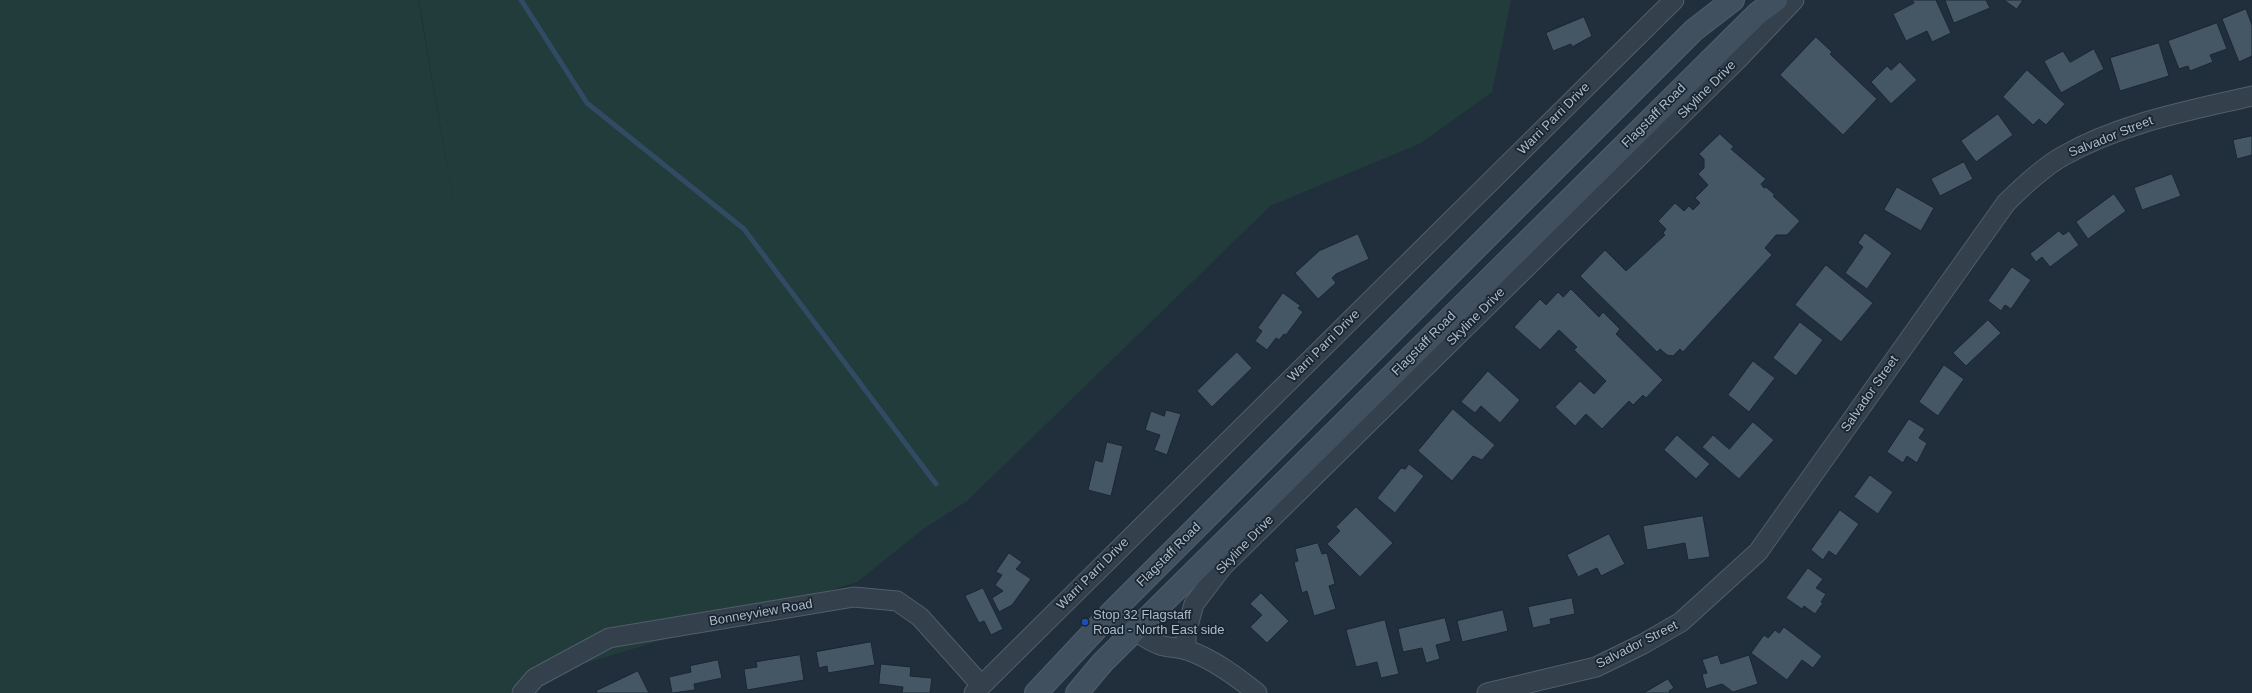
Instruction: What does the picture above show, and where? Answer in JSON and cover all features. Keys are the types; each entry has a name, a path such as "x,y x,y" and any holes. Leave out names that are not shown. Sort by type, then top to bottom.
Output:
{"main road":[{"name":"Flagstaff Road","path":"1036,693 1112,612 1694,30 1733,0"},
{"name":"Flagstaff Road","path":"1076,693 1103,662 1757,14 1776,0"}],"street":[{"name":"Warri Parri Drive","path":"978,689 1674,0"},
{"name":"Skyline Drive","path":"1186,650 1186,633 1194,604 1223,566 1740,58 1794,0"},
{"name":"Salvador Street","path":"1487,693 1596,667 1643,644 1681,622 1737,572 1758,552 2006,203 2028,182 2062,156 2104,137 2160,117 2252,96"},
{"name":"Bonneyview Road","path":"522,693 535,678 609,638 854,597 897,601 920,617 978,689"},
{"path":"1112,612 1136,630 1160,645 1186,650 1212,661 1238,677 1257,693"}],"green space":[{"path":"0,0 418,0 462,253 419,0 1511,0 1492,92 1421,143 1270,206 967,501 923,529 857,582 535,678 522,693 0,693"}],"building":[{"path":"1912,0 1936,0 1951,33 1932,42 1927,31 1906,41 1893,14 1914,3"},
{"path":"1945,0 1986,0 1990,8 1954,23"},
{"path":"2004,0 2023,0 2017,9"},
{"path":"2246,9 2252,25 2252,56 2239,62 2222,19"},
{"path":"1584,17 1592,36 1572,47 1571,44 1553,51 1546,33"},
{"path":"2217,23 2227,49 2210,55 2213,62 2190,71 2188,66 2179,69 2168,41"},
{"path":"1816,37 1832,52 1830,54 1877,99 1843,135 1780,75"},
{"path":"2159,43 2169,76 2120,91 2110,58"},
{"path":"2094,49 2104,69 2061,93 2044,61 2063,51 2070,62"},
{"path":"1900,62 1917,80 1891,104 1871,82 1887,66 1891,70"},
{"path":"2027,70 2065,104 2046,125 2039,119 2033,125 2003,97"},
{"path":"1998,114 2013,135 1976,162 1961,141"},
{"path":"1720,134 1734,147 1731,149 1766,179 1761,184 1764,188 1766,187 1775,195 1773,196 1800,221 1787,235 1776,235 1765,248 1772,255 1683,352 1680,349 1673,356 1667,355 1660,349 1657,352 1580,276 1605,250 1626,271 1665,235 1663,233 1666,229 1658,221 1675,203 1684,211 1689,206 1693,210 1700,203 1695,198 1708,185 1698,174 1704,168 1704,159 1699,154"},
{"path":"2252,136 2252,155 2237,159 2233,140"},
{"path":"1964,162 1973,179 1940,196 1931,179"},
{"path":"2172,174 2181,196 2142,210 2134,188"},
{"path":"1897,187 1934,208 1921,231 1884,210"},
{"path":"2114,194 2126,211 2088,239 2076,222"},
{"path":"2059,231 2063,235 2069,231 2079,245 2050,267 2042,257 2036,262 2030,254"},
{"path":"1865,233 1892,253 1867,289 1845,273 1863,247 1858,243"},
{"path":"1358,234 1369,259 1336,274 1332,278 1336,283 1318,299 1295,273 1319,251"},
{"path":"1826,265 1873,303 1841,342 1795,305"},
{"path":"2012,267 2031,280 2011,309 2005,305 2001,311 1988,301"},
{"path":"1571,289 1599,317 1603,312 1620,329 1616,334 1663,380 1646,398 1643,395 1633,405 1629,401 1602,429 1586,414 1575,426 1555,407 1580,381 1594,394 1606,381 1574,350 1577,347 1559,330 1540,350 1514,327 1540,299 1546,305 1558,292 1563,297"},
{"path":"1283,293 1301,306 1298,308 1303,312 1286,335 1284,334 1279,340 1276,338 1267,350 1255,341 1262,331 1258,328"},
{"path":"1988,320 2001,333 1966,366 1953,353"},
{"path":"1800,322 1823,340 1796,376 1773,358"},
{"path":"1237,352 1252,368 1212,407 1197,391"},
{"path":"1753,361 1775,378 1749,412 1728,395"},
{"path":"1944,365 1964,379 1938,416 1919,402"},
{"path":"1488,371 1520,400 1500,423 1481,406 1475,413 1461,402"},
{"path":"1453,409 1495,445 1482,460 1473,456 1452,481 1418,451"},
{"path":"1166,410 1181,414 1167,455 1154,450 1160,435 1145,430 1151,411 1164,416"},
{"path":"1909,419 1925,429 1919,438 1927,443 1917,463 1907,456 1903,463 1887,452"},
{"path":"1753,422 1774,440 1739,479 1702,447 1713,435 1729,449"},
{"path":"1677,435 1710,464 1696,479 1664,450"},
{"path":"1107,442 1123,446 1111,496 1088,490 1095,460 1102,462"},
{"path":"1409,464 1424,476 1395,513 1377,498 1401,468 1405,469"},
{"path":"1870,475 1893,492 1878,514 1854,497"},
{"path":"1356,507 1393,543 1360,577 1327,544 1340,531 1336,527"},
{"path":"1840,510 1859,524 1836,556 1829,551 1823,560 1811,550"},
{"path":"1703,516 1710,557 1688,560 1685,543 1647,550 1643,526"},
{"path":"1609,534 1625,564 1601,576 1597,568 1578,577 1567,555"},
{"path":"1318,543 1322,554 1327,553 1335,584 1329,586 1336,609 1314,616 1307,591 1302,593 1294,562 1298,561 1295,549"},
{"path":"1009,553 1022,562 1016,569 1031,579 1012,605 999,612 992,598 1003,591 995,585 1002,575 996,572"},
{"path":"1808,568 1823,579 1816,588 1826,594 1821,602 1823,603 1815,614 1804,606 1802,609 1786,598"},
{"path":"983,588 1003,629 991,635 984,621 979,623 965,596"},
{"path":"1261,593 1289,621 1267,643 1250,627 1262,615 1250,604"},
{"path":"1572,598 1575,614 1550,619 1551,624 1533,628 1528,607"},
{"path":"1503,610 1508,631 1462,642 1457,621"},
{"path":"1445,618 1451,641 1436,645 1440,659 1426,663 1422,648 1403,652 1398,629"},
{"path":"1385,620 1399,674 1381,678 1377,662 1356,667 1346,630"},
{"path":"1784,627 1822,656 1813,668 1802,660 1787,680 1751,653 1764,635 1768,638 1775,630 1779,633"},
{"path":"871,642 875,665 828,673 827,666 819,668 816,652"},
{"path":"800,655 804,680 747,690 744,669 757,667 756,662"},
{"path":"1718,655 1721,664 1749,655 1758,684 1733,692 1722,684 1706,689 1702,674 1707,673 1702,660"},
{"path":"718,660 722,678 694,684 695,690 672,693 669,677 691,672 690,666"},
{"path":"881,664 911,667 910,676 932,678 930,693 902,693 903,687 879,684"},
{"path":"638,671 649,693 597,693 596,691"},
{"path":"1668,679 1674,688 1669,691 1670,693 1644,693"}],"waterway":[{"path":"521,0 587,103 744,229 936,484"}],"place":[{"name":"Stop 32 Flagstaff Road - North East side","path":"1085,622"}]}
